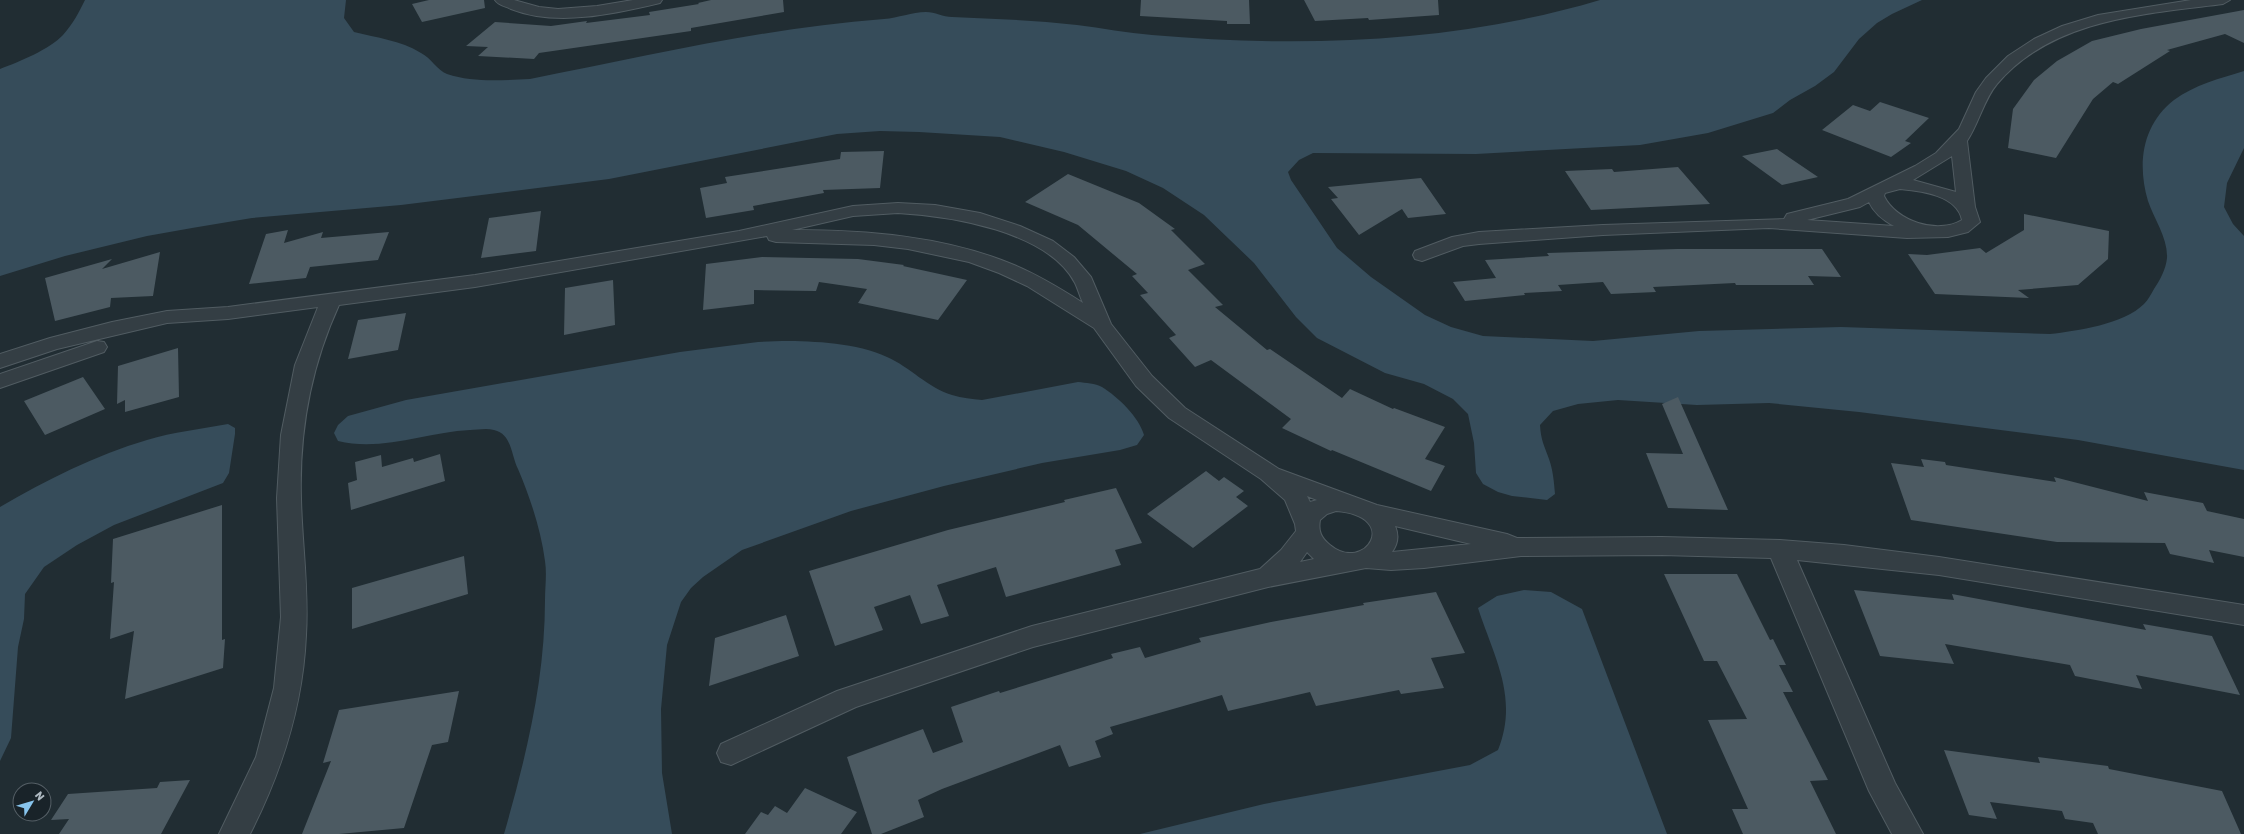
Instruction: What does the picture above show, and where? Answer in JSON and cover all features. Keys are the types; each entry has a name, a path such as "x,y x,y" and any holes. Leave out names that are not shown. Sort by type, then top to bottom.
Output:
{"street":[{"path":"502,0 534,10 569,12 609,9 655,0"},
{"path":"1769,223 1854,202 1923,169 1943,156 1959,140 1966,129 1983,93 1992,80 2008,63 2031,47 2068,29 2116,16 2223,0"},
{"path":"1959,140 1966,207"},
{"path":"1422,255 1459,241 1479,238 1603,230 1769,223 1907,232 1941,231 1965,227 1971,222 1971,215 1966,207 1950,196 1929,188 1899,184 1882,188 1875,196 1876,203 1894,218 1924,229 1941,231"},
{"path":"0,373 228,313 475,281 739,237 834,214 898,208 953,212 980,218 1014,230 1046,244 1067,260 1084,281 1101,324 1118,349 1144,381 1178,413 1213,438 1269,472 1295,495 1311,543 1325,554 1343,561 1424,559 1521,547 1662,546 1780,549 1939,566 2244,615"},
{"path":"834,214 825,223 826,229 838,236"},
{"path":"739,237 838,236 886,240 942,251 1003,268 1033,281 1101,324"},
{"path":"1033,281 1048,280 1058,277 1065,272 1067,260"},
{"path":"234,834 270,758 284,708 291,662 294,617 289,482 290,444 313,340 331,300"},
{"path":"1269,472 1363,507 1374,513 1521,547"},
{"path":"1268,577 1290,557 1307,528 1311,515 1327,504 1350,503"},
{"path":"731,753 847,699 1032,637 1268,577 1362,560 1377,554 1384,547 1387,539 1386,529 1374,513"},
{"path":"1780,549 1881,784 1908,834"}],"water":[{"path":"85,0 346,0 344,18 354,32 405,45 425,55 440,70 447,74 468,79 488,80 530,79 750,36 839,23 889,18 921,12 929,12 949,17 1061,23 1152,35 1208,39 1321,41 1434,33 1490,25 1546,14 1600,0 1922,0 1877,23 1859,39 1834,72 1815,86 1790,100 1773,113 1708,133 1640,145 1476,154 1313,153 1299,160 1288,172 1291,180 1337,248 1371,277 1425,315 1451,327 1483,336 1593,341 1699,331 1841,327 2050,334 2100,325 2125,317 2147,301 2162,274 2167,258 2167,251 2163,236 2148,201 2145,187 2143,159 2149,133 2163,110 2174,100 2190,90 2208,82 2244,71 2244,148 2227,183 2224,207 2233,224 2244,236 2244,470 2078,440 1859,412 1769,403 1697,405 1618,400 1578,404 1553,411 1540,425 1542,439 1551,467 1555,494 1547,500 1512,496 1498,492 1483,484 1476,473 1474,443 1468,414 1453,399 1424,384 1385,373 1317,338 1296,317 1254,263 1204,215 1163,188 1126,171 1064,152 1000,137 880,131 837,134 609,179 401,205 252,218 192,228 147,236 65,256 0,276 0,69 34,55 57,40 70,27"},
{"path":"782,341 836,344 875,352 895,361 943,392 967,398 982,400 1078,382 1090,383 1102,387 1121,402 1138,421 1144,435 1137,445 1120,450 1042,463 944,486 851,511 742,550 703,577 691,588 681,602 667,645 661,709 662,773 672,834 504,834 527,747 538,689 542,659 546,576 546,566 538,526 531,502 508,440 500,432 488,429 454,431 388,443 354,444 338,441 334,433 338,425 348,416 406,400 680,352 758,342"},
{"path":"228,424 235,428 235,434 229,473 223,483 114,525 77,545 44,567 25,594 24,619 18,647 11,738 0,761 0,507 35,487 72,469 128,446 167,435"},
{"path":"1524,590 1551,592 1582,609 1667,834 1140,834 1264,804 1470,765 1498,750 1504,731 1506,713 1505,695 1497,661 1478,608 1497,596"}],"building":[{"path":"429,0 484,0 485,8 422,22 412,4"},
{"path":"711,0 783,0 784,12 691,28 691,31 539,53 534,59 478,56 488,47 466,46 495,22 551,26 587,21 586,23 650,15 649,12 699,4 698,3"},
{"path":"1141,0 1249,0 1250,24 1227,24 1227,21 1140,16"},
{"path":"1304,0 1438,0 1439,15 1369,20 1368,18 1315,21"},
{"path":"2244,10 2244,43 2225,34 2167,50 2170,51 2118,84 2113,82 2093,99 2056,158 2008,148 2013,109 2034,80 2057,61 2092,41 2141,29"},
{"path":"1880,102 1929,118 1905,141 1911,143 1891,157 1822,130 1853,105 1870,111"},
{"path":"1777,149 1818,177 1782,185 1742,156"},
{"path":"884,151 880,188 823,190 824,193 753,206 754,210 706,218 700,188 727,183 725,177 840,159 841,152"},
{"path":"1678,167 1710,204 1591,210 1565,171 1612,169 1614,172"},
{"path":"1068,174 1139,203 1175,229 1171,230 1205,264 1188,270 1223,305 1215,307 1267,350 1270,349 1342,398 1350,389 1393,409 1394,408 1445,427 1425,459 1445,466 1431,491 1332,450 1331,451 1282,428 1291,419 1211,360 1195,367 1169,338 1176,335 1140,295 1148,293 1132,276 1137,274 1078,225 1025,202"},
{"path":"1421,178 1446,214 1408,218 1402,209 1359,235 1331,199 1338,198 1328,187"},
{"path":"541,211 536,251 481,258 489,218"},
{"path":"2024,214 2109,231 2108,259 2078,285 2018,290 2029,298 1935,294 1908,254 1927,255 1980,248 1986,253 2024,230"},
{"path":"288,230 284,243 323,232 321,238 389,232 378,260 310,267 306,278 249,284 266,234"},
{"path":"1677,249 1822,249 1841,277 1808,276 1814,285 1736,285 1735,283 1653,287 1656,292 1611,294 1603,282 1558,285 1562,291 1524,293 1525,295 1465,301 1453,282 1496,278 1485,260 1549,256 1547,253"},
{"path":"160,252 153,296 111,298 110,307 55,321 45,278 112,259 102,269"},
{"path":"762,257 858,259 904,265 903,266 967,280 938,320 858,303 867,289 819,282 816,291 754,290 754,304 703,310 706,264"},
{"path":"613,280 615,325 564,335 565,288"},
{"path":"406,313 398,350 348,359 358,320"},
{"path":"178,348 179,397 125,412 125,400 117,404 118,366"},
{"path":"83,377 105,409 45,435 24,401"},
{"path":"1678,397 1728,510 1668,508 1646,453 1683,454 1662,404"},
{"path":"440,454 445,481 351,510 348,483 357,480 355,462 381,455 382,467 413,458 414,462"},
{"path":"1921,459 1945,462 1946,465 2056,482 2054,477 2148,501 2144,492 2203,503 2207,511 2244,519 2244,557 2209,550 2214,563 2170,554 2165,543 2057,542 1911,520 1891,463 1924,467"},
{"path":"1206,471 1219,481 1224,477 1244,491 1236,497 1248,506 1193,548 1147,514"},
{"path":"1116,488 1142,543 1115,550 1121,565 1006,597 996,567 937,585 949,616 921,624 910,595 874,607 883,630 835,646 809,571 948,530 1065,502 1064,500"},
{"path":"222,505 222,640 225,639 223,668 125,699 134,631 110,639 114,582 111,583 113,539"},
{"path":"464,556 468,594 352,629 352,588"},
{"path":"1664,574 1737,574 1770,640 1773,639 1786,665 1779,665 1793,692 1783,692 1828,780 1810,781 1836,834 1743,834 1732,809 1748,809 1708,720 1747,719 1717,661 1704,661"},
{"path":"1854,590 1954,600 1952,594 2146,630 2143,624 2212,636 2240,695 2136,675 2142,689 2075,676 2070,665 1945,644 1954,664 1880,656"},
{"path":"1436,592 1465,653 1431,658 1444,688 1401,694 1399,690 1316,706 1310,692 1228,711 1222,695 1110,727 1113,734 1095,741 1101,757 1069,767 1060,745 942,789 918,800 924,817 881,834 872,834 847,757 923,729 933,753 963,742 951,707 999,691 1000,693 1113,658 1111,654 1140,647 1145,658 1201,642 1199,638 1271,622 1364,605 1363,603"},
{"path":"786,615 799,656 709,686 715,638"},
{"path":"459,691 448,742 432,745 404,828 339,834 302,834 331,761 323,763 339,710"},
{"path":"1944,750 2040,763 2038,757 2108,766 2109,769 2222,791 2241,834 2098,834 2093,823 2065,819 2062,811 1990,802 1997,819 1969,815"},
{"path":"190,780 161,834 59,834 69,819 52,820 68,794 157,788 160,782"},
{"path":"805,788 857,812 841,834 745,834 761,812 768,815 775,806 787,813"}]}
